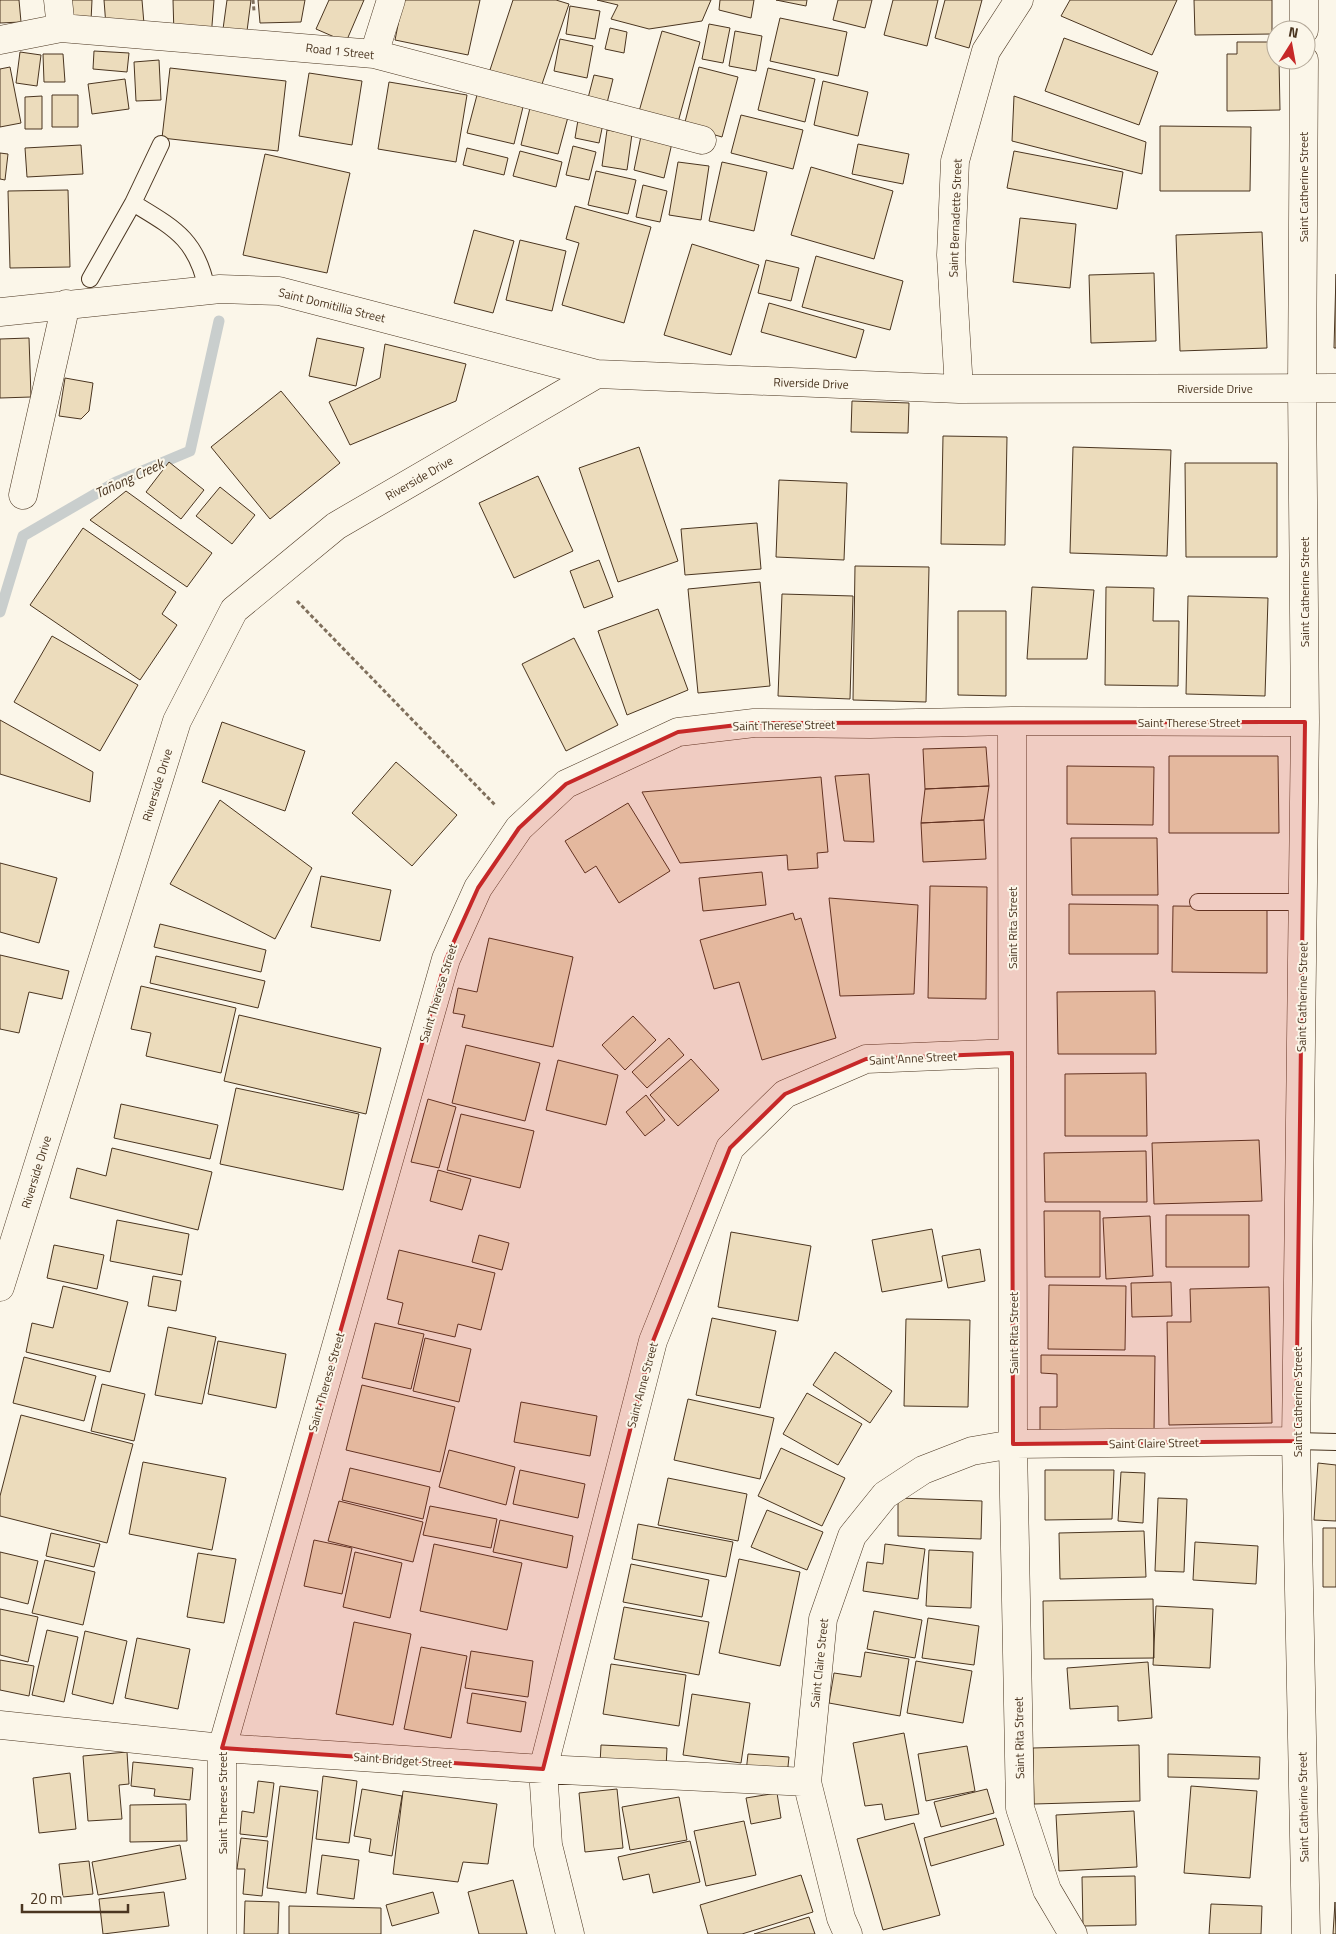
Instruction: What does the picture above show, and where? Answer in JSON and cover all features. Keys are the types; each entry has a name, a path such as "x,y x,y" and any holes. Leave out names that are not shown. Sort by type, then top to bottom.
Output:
{"street":[{"path":"58,0 61,28"},
{"path":"374,54 391,0"},
{"name":"Saint Bernadette Street","path":"959,389 951,255 955,160 986,51 1019,0"},
{"path":"1304,0 1304,20"},
{"name":"Road 1 Street","path":"0,40 61,28 374,54 702,140"},
{"name":"Saint Catherine Street","path":"1304,70 1302,388 1305,722 1296,1441 1306,1934"},
{"name":"Saint Domitillia Street","path":"0,312 214,289 280,291 598,374"},
{"path":"23,495 66,304"},
{"name":"Riverside Drive","path":"0,1287 177,721 234,610 336,526 598,374 959,389 1336,388"},
{"name":"Saint Therese Street","path":"222,1934 222,1748 446,959 478,888 519,828 566,784 678,732 754,723 870,724 1012,721 1305,722"},
{"name":"Saint Rita Street","path":"1012,721 1013,1444 1020,1808 1047,1890 1073,1934"},
{"name":"Saint Anne Street","path":"570,1934 548,1845 543,1769 654,1341 730,1148 785,1094 866,1059 1012,1053"},
{"name":"Saint Claire Street","path":"848,1934 842,1918 807,1782 823,1619 852,1536 885,1495 923,1470 972,1451 1013,1444 1296,1441"},
{"name":"Saint Bridget Street","path":"0,1725 222,1748 543,1769 807,1782"}],"lane":[{"path":"90,279 133,203 161,144"},
{"path":"133,203 176,230 189,244 204,275 214,289"},
{"path":"1198,902 1303,902"},
{"path":"1296,1441 1336,1442"}],"path":[{"path":"299,603 497,808"}],"highlighted area":[{"path":"1305,722 1296,1441 1013,1444 1012,1053 866,1059 785,1094 730,1148 653,1341 543,1769 222,1748 446,959 478,888 519,828 566,784 678,732 754,723"}],"building":[{"path":"0,0 19,0 21,22 0,23"},
{"path":"66,0 92,0 91,21 65,20"},
{"path":"104,0 142,0 144,24 106,26"},
{"path":"173,0 214,0 211,38 174,35"},
{"path":"227,0 251,0 247,31 223,29"},
{"path":"258,0 305,0 301,22 260,23"},
{"path":"329,0 364,0 346,42 316,29"},
{"path":"403,0 480,0 468,55 395,40"},
{"path":"513,0 556,0 569,4 539,93 488,76"},
{"path":"597,0 711,0 702,21 649,29 611,19 618,5"},
{"path":"720,0 754,0 751,18 719,10"},
{"path":"776,0 807,0 806,6"},
{"path":"838,0 872,0 865,28 833,20"},
{"path":"893,0 938,0 927,46 884,35"},
{"path":"945,0 982,0 969,48 935,38"},
{"path":"1070,0 1177,0 1152,55 1061,16"},
{"path":"1194,0 1272,0 1272,20 1266,20 1266,34 1195,35"},
{"path":"570,6 600,11 595,39 566,34"},
{"path":"780,18 847,32 838,76 770,61"},
{"path":"709,24 730,28 723,63 702,59"},
{"path":"610,28 627,32 624,53 605,49"},
{"path":"662,31 700,42 677,126 638,115"},
{"path":"735,31 762,36 756,71 729,66"},
{"path":"1064,38 1158,72 1139,125 1045,91"},
{"path":"560,39 593,46 587,78 554,71"},
{"path":"1237,42 1266,42 1266,70 1279,70 1280,110 1227,111 1227,54 1237,54"},
{"path":"94,51 129,53 127,72 93,69"},
{"path":"20,52 41,55 37,86 16,83"},
{"path":"43,54 63,54 65,82 44,82"},
{"path":"159,60 161,100 136,101 134,62"},
{"path":"10,67 21,123 0,127 0,69"},
{"path":"699,67 738,77 722,137 684,126"},
{"path":"170,68 286,81 278,151 162,138"},
{"path":"768,68 815,79 805,122 758,110"},
{"path":"309,73 362,81 352,145 299,136"},
{"path":"594,75 613,79 607,103 588,98"},
{"path":"125,79 129,109 92,114 88,84"},
{"path":"823,81 868,92 858,136 814,125"},
{"path":"389,82 467,95 456,162 378,149"},
{"path":"52,95 78,95 78,127 52,127"},
{"path":"477,95 523,107 514,144 467,133"},
{"path":"42,96 42,129 25,129 25,97"},
{"path":"1014,96 1146,142 1142,174 1012,141"},
{"path":"530,108 568,117 558,154 521,145"},
{"path":"579,114 604,119 599,143 575,138"},
{"path":"741,115 803,130 793,169 731,153"},
{"path":"1160,126 1251,127 1250,191 1160,191"},
{"path":"607,130 632,134 627,170 602,166"},
{"path":"641,136 672,143 664,178 634,170"},
{"path":"858,144 909,154 903,184 852,174"},
{"path":"81,145 83,174 27,177 25,148"},
{"path":"573,146 596,152 589,180 566,175"},
{"path":"467,148 508,158 504,175 463,165"},
{"path":"520,151 562,162 556,187 513,176"},
{"path":"1014,151 1123,172 1117,209 1007,188"},
{"path":"0,153 8,154 5,180 0,179"},
{"path":"265,154 350,173 327,273 243,255"},
{"path":"678,162 709,166 701,220 669,215"},
{"path":"722,162 767,172 754,231 709,221"},
{"path":"811,167 893,191 874,259 791,235"},
{"path":"596,171 636,180 628,214 588,205"},
{"path":"643,185 667,191 660,222 636,217"},
{"path":"68,190 70,267 10,268 8,191"},
{"path":"575,206 651,227 624,323 562,305 579,243 566,239"},
{"path":"1020,218 1076,224 1070,288 1013,282"},
{"path":"474,230 514,241 493,313 454,303"},
{"path":"1262,232 1267,348 1180,351 1176,235"},
{"path":"520,240 566,251 552,311 506,300"},
{"path":"692,244 759,265 731,355 664,335"},
{"path":"816,256 903,281 890,330 802,307"},
{"path":"766,260 799,268 791,301 758,293"},
{"path":"1154,273 1156,341 1091,343 1089,275"},
{"path":"1336,274 1336,348 1334,348"},
{"path":"769,303 864,330 856,358 761,332"},
{"path":"29,338 31,397 0,398 0,339"},
{"path":"317,338 364,348 356,386 309,376"},
{"path":"385,344 466,364 456,401 350,445 329,402 380,378"},
{"path":"65,378 93,383 89,411 81,419 59,416"},
{"path":"281,391 340,463 270,519 211,447"},
{"path":"852,401 909,403 908,433 851,432"},
{"path":"943,436 1007,437 1005,545 941,544"},
{"path":"639,447 678,561 618,582 579,468"},
{"path":"1073,447 1171,450 1167,556 1070,553"},
{"path":"169,462 204,490 181,519 146,492"},
{"path":"1185,463 1277,463 1277,557 1186,557"},
{"path":"538,476 573,551 514,578 479,503"},
{"path":"779,480 847,483 844,560 776,557"},
{"path":"220,487 255,515 232,544 196,516"},
{"path":"126,491 212,553 187,587 90,520"},
{"path":"757,523 761,569 685,575 681,529"},
{"path":"83,528 176,592 162,614 177,625 140,680 30,605"},
{"path":"599,560 613,597 584,608 570,571"},
{"path":"855,566 929,567 926,702 853,700"},
{"path":"760,582 770,686 698,693 688,589"},
{"path":"1032,587 1094,590 1087,659 1027,659"},
{"path":"1106,587 1154,588 1153,621 1179,621 1178,686 1105,685"},
{"path":"782,594 853,596 850,699 778,696"},
{"path":"1188,596 1268,598 1265,696 1186,694"},
{"path":"658,609 688,690 627,715 598,631"},
{"path":"958,611 1006,611 1006,696 958,695"},
{"path":"52,636 138,685 100,751 14,702"},
{"path":"574,638 618,725 566,751 522,664"},
{"path":"0,720 93,772 90,802 0,774"},
{"path":"222,722 305,751 285,811 202,782"},
{"path":"986,747 989,786 925,789 923,749"},
{"path":"1169,756 1278,756 1279,833 1169,833"},
{"path":"396,762 457,815 412,866 352,813"},
{"path":"1067,766 1154,767 1153,825 1067,824"},
{"path":"869,774 874,842 844,841 835,776"},
{"path":"821,777 828,852 817,853 818,868 788,870 787,855 680,863 642,792"},
{"path":"989,786 984,820 921,823 925,789"},
{"path":"220,800 312,868 275,939 170,884"},
{"path":"628,803 670,871 619,903 596,866 585,873 565,841"},
{"path":"984,820 986,859 923,862 921,823"},
{"path":"1071,838 1157,838 1158,895 1072,895"},
{"path":"0,863 57,878 39,943 0,932"},
{"path":"762,872 766,905 703,911 699,878"},
{"path":"321,876 391,890 380,941 311,927"},
{"path":"930,886 987,887 986,999 928,998"},
{"path":"829,898 918,905 914,994 840,996"},
{"path":"1069,904 1158,905 1158,954 1069,954"},
{"path":"1173,906 1267,907 1267,973 1172,972"},
{"path":"793,913 795,920 801,918 836,1038 762,1060 739,982 714,989 700,940"},
{"path":"160,924 266,950 261,972 154,947"},
{"path":"489,938 573,957 553,1047 462,1027 465,1015 453,1013 458,988 477,992"},
{"path":"0,955 69,971 62,999 29,992 19,1033 0,1029"},
{"path":"156,956 265,981 258,1008 150,983"},
{"path":"141,986 236,1008 221,1073 146,1056 151,1033 131,1029"},
{"path":"1155,991 1156,1054 1058,1054 1057,992"},
{"path":"239,1015 381,1048 366,1114 224,1081"},
{"path":"633,1016 656,1040 625,1070 602,1045"},
{"path":"669,1038 684,1055 647,1088 632,1072"},
{"path":"466,1045 540,1063 525,1121 452,1103"},
{"path":"691,1059 719,1090 678,1126 650,1095"},
{"path":"558,1060 618,1075 606,1125 546,1110"},
{"path":"1146,1073 1147,1136 1065,1136 1065,1074"},
{"path":"236,1088 359,1114 343,1190 220,1164"},
{"path":"646,1095 665,1120 645,1136 626,1112"},
{"path":"428,1099 456,1107 439,1168 411,1162"},
{"path":"121,1104 218,1125 210,1159 114,1138"},
{"path":"461,1114 534,1131 520,1188 447,1170"},
{"path":"1259,1140 1262,1201 1154,1204 1152,1143"},
{"path":"112,1148 212,1172 198,1230 70,1198 77,1168 106,1176"},
{"path":"1146,1151 1147,1202 1045,1202 1044,1153"},
{"path":"438,1170 471,1179 462,1210 430,1201"},
{"path":"1044,1211 1100,1211 1100,1277 1045,1277"},
{"path":"1166,1215 1249,1215 1249,1267 1166,1267"},
{"path":"1150,1216 1153,1276 1106,1279 1103,1218"},
{"path":"117,1220 189,1234 182,1275 110,1261"},
{"path":"932,1229 942,1281 882,1292 872,1240"},
{"path":"731,1232 811,1246 798,1321 718,1307"},
{"path":"479,1235 509,1243 502,1270 472,1262"},
{"path":"54,1245 104,1255 97,1289 47,1278"},
{"path":"980,1249 985,1281 948,1288 942,1256"},
{"path":"399,1250 495,1273 481,1330 458,1324 455,1337 398,1324 403,1303 387,1299"},
{"path":"153,1276 181,1281 176,1311 148,1306"},
{"path":"1171,1282 1172,1316 1132,1317 1131,1283"},
{"path":"1049,1285 1126,1286 1125,1350 1048,1349"},
{"path":"63,1286 128,1302 110,1372 26,1352 32,1323 53,1328"},
{"path":"1269,1287 1272,1423 1169,1425 1167,1322 1191,1322 1190,1289"},
{"path":"712,1318 776,1331 760,1408 696,1395"},
{"path":"906,1319 970,1320 968,1407 904,1406"},
{"path":"375,1323 424,1334 411,1389 362,1378"},
{"path":"168,1327 216,1337 202,1404 155,1395"},
{"path":"425,1338 471,1349 459,1402 413,1391"},
{"path":"218,1341 286,1354 276,1408 208,1394"},
{"path":"835,1352 892,1391 870,1423 813,1385"},
{"path":"1041,1355 1155,1356 1154,1432 1040,1431 1040,1407 1057,1407 1057,1374 1041,1373"},
{"path":"24,1357 96,1376 84,1421 13,1403"},
{"path":"102,1384 145,1394 134,1441 91,1431"},
{"path":"362,1385 455,1407 440,1472 346,1450"},
{"path":"807,1393 862,1424 838,1465 783,1434"},
{"path":"688,1399 774,1418 760,1479 674,1460"},
{"path":"521,1402 597,1416 590,1456 514,1442"},
{"path":"21,1415 133,1444 107,1543 0,1516 0,1496"},
{"path":"781,1448 845,1478 822,1526 758,1496"},
{"path":"449,1450 515,1467 506,1505 439,1487"},
{"path":"143,1462 226,1478 212,1550 129,1534"},
{"path":"1318,1463 1336,1465 1336,1521 1314,1520"},
{"path":"350,1468 430,1487 423,1519 342,1500"},
{"path":"520,1470 585,1484 578,1518 513,1504"},
{"path":"1045,1470 1114,1470 1112,1519 1045,1520"},
{"path":"1121,1472 1145,1473 1143,1523 1118,1521"},
{"path":"668,1478 747,1494 738,1541 658,1525"},
{"path":"898,1498 982,1501 981,1539 898,1536"},
{"path":"1158,1498 1187,1499 1184,1572 1155,1571"},
{"path":"339,1501 423,1522 413,1562 328,1541"},
{"path":"430,1506 497,1519 491,1548 423,1535"},
{"path":"767,1510 823,1532 807,1570 751,1547"},
{"path":"500,1520 573,1536 567,1568 493,1552"},
{"path":"638,1524 733,1542 726,1577 632,1559"},
{"path":"1323,1528 1336,1528 1336,1587 1323,1587"},
{"path":"1144,1531 1146,1577 1060,1579 1059,1533"},
{"path":"51,1533 100,1544 94,1567 46,1556"},
{"path":"314,1540 352,1548 342,1594 304,1586"},
{"path":"1195,1542 1258,1546 1256,1584 1193,1580"},
{"path":"434,1544 522,1563 507,1630 420,1611"},
{"path":"885,1544 925,1549 918,1599 863,1591 867,1562 883,1564"},
{"path":"929,1550 973,1552 971,1608 926,1606"},
{"path":"0,1552 38,1561 28,1604 0,1597"},
{"path":"355,1552 402,1563 390,1618 343,1607"},
{"path":"198,1553 236,1559 224,1623 187,1617"},
{"path":"739,1559 800,1572 780,1666 719,1653"},
{"path":"45,1560 95,1572 83,1625 32,1613"},
{"path":"631,1564 709,1580 702,1617 623,1602"},
{"path":"1153,1599 1154,1658 1044,1659 1043,1601"},
{"path":"1156,1606 1213,1609 1210,1668 1153,1665"},
{"path":"624,1607 709,1622 699,1675 614,1659"},
{"path":"0,1609 38,1617 28,1662 0,1655"},
{"path":"874,1611 922,1620 915,1658 867,1649"},
{"path":"928,1618 979,1626 974,1665 922,1658"},
{"path":"354,1622 411,1634 393,1725 336,1714"},
{"path":"47,1630 78,1637 64,1702 32,1695"},
{"path":"85,1631 127,1641 113,1704 72,1694"},
{"path":"137,1638 190,1649 178,1709 125,1698"},
{"path":"421,1647 467,1656 451,1738 404,1729"},
{"path":"471,1651 533,1661 528,1697 465,1688"},
{"path":"865,1652 909,1659 900,1716 829,1703 834,1673 861,1677"},
{"path":"0,1660 34,1666 29,1696 0,1690"},
{"path":"916,1661 972,1671 963,1723 907,1713"},
{"path":"1148,1662 1152,1718 1118,1721 1118,1706 1070,1709 1067,1668"},
{"path":"611,1664 686,1675 679,1726 603,1714"},
{"path":"472,1693 526,1702 521,1732 467,1723"},
{"path":"692,1694 750,1703 741,1763 683,1755"},
{"path":"904,1733 919,1814 885,1820 882,1804 865,1806 853,1743"},
{"path":"601,1745 667,1748 666,1768 600,1764"},
{"path":"1139,1745 1140,1801 1034,1804 1033,1748"},
{"path":"967,1746 975,1791 926,1801 918,1754"},
{"path":"127,1752 129,1784 119,1785 122,1819 88,1821 83,1756"},
{"path":"748,1754 789,1757 787,1776 746,1772"},
{"path":"1168,1754 1260,1757 1259,1779 1168,1777"},
{"path":"133,1762 193,1768 190,1800 154,1796 155,1789 131,1786"},
{"path":"70,1773 76,1829 39,1833 33,1778"},
{"path":"323,1776 357,1781 349,1843 316,1839"},
{"path":"258,1781 274,1783 267,1837 240,1834 242,1811 254,1813"},
{"path":"280,1786 318,1791 306,1893 267,1888"},
{"path":"1191,1786 1257,1791 1250,1878 1184,1873"},
{"path":"362,1789 402,1796 392,1856 369,1852 371,1839 354,1836"},
{"path":"617,1789 623,1848 585,1852 579,1793"},
{"path":"987,1789 994,1813 941,1827 934,1802"},
{"path":"403,1791 497,1804 488,1864 463,1862 458,1882 393,1874"},
{"path":"777,1793 781,1818 751,1824 746,1798"},
{"path":"679,1797 687,1840 630,1850 622,1807"},
{"path":"186,1804 187,1841 130,1842 130,1805"},
{"path":"1134,1811 1137,1867 1059,1871 1056,1815"},
{"path":"996,1818 1004,1845 931,1866 924,1838"},
{"path":"744,1821 756,1875 706,1886 694,1831"},
{"path":"914,1823 940,1915 883,1930 857,1839"},
{"path":"241,1838 268,1841 262,1896 243,1894 245,1869 237,1869"},
{"path":"690,1841 700,1882 653,1893 649,1874 623,1880 618,1857"},
{"path":"180,1845 186,1879 98,1895 92,1862"},
{"path":"322,1855 359,1860 354,1899 317,1894"},
{"path":"89,1861 93,1894 63,1897 59,1864"},
{"path":"801,1875 813,1912 742,1934 708,1934 700,1905"},
{"path":"1135,1876 1136,1925 1083,1926 1082,1877"},
{"path":"513,1880 527,1934 479,1934 468,1892"},
{"path":"164,1892 169,1926 103,1934 99,1899"},
{"path":"433,1892 439,1913 392,1926 386,1905"},
{"path":"245,1901 279,1902 278,1934 244,1934"},
{"path":"1335,1902 1336,1934 1333,1934"},
{"path":"1211,1904 1262,1906 1261,1934 1209,1934"},
{"path":"289,1906 381,1908 381,1934 289,1934"},
{"path":"809,1917 815,1934 754,1934"}],"waterway":[{"name":"Tañong Creek","path":"0,612 23,536 116,482 190,451 219,321"}]}
